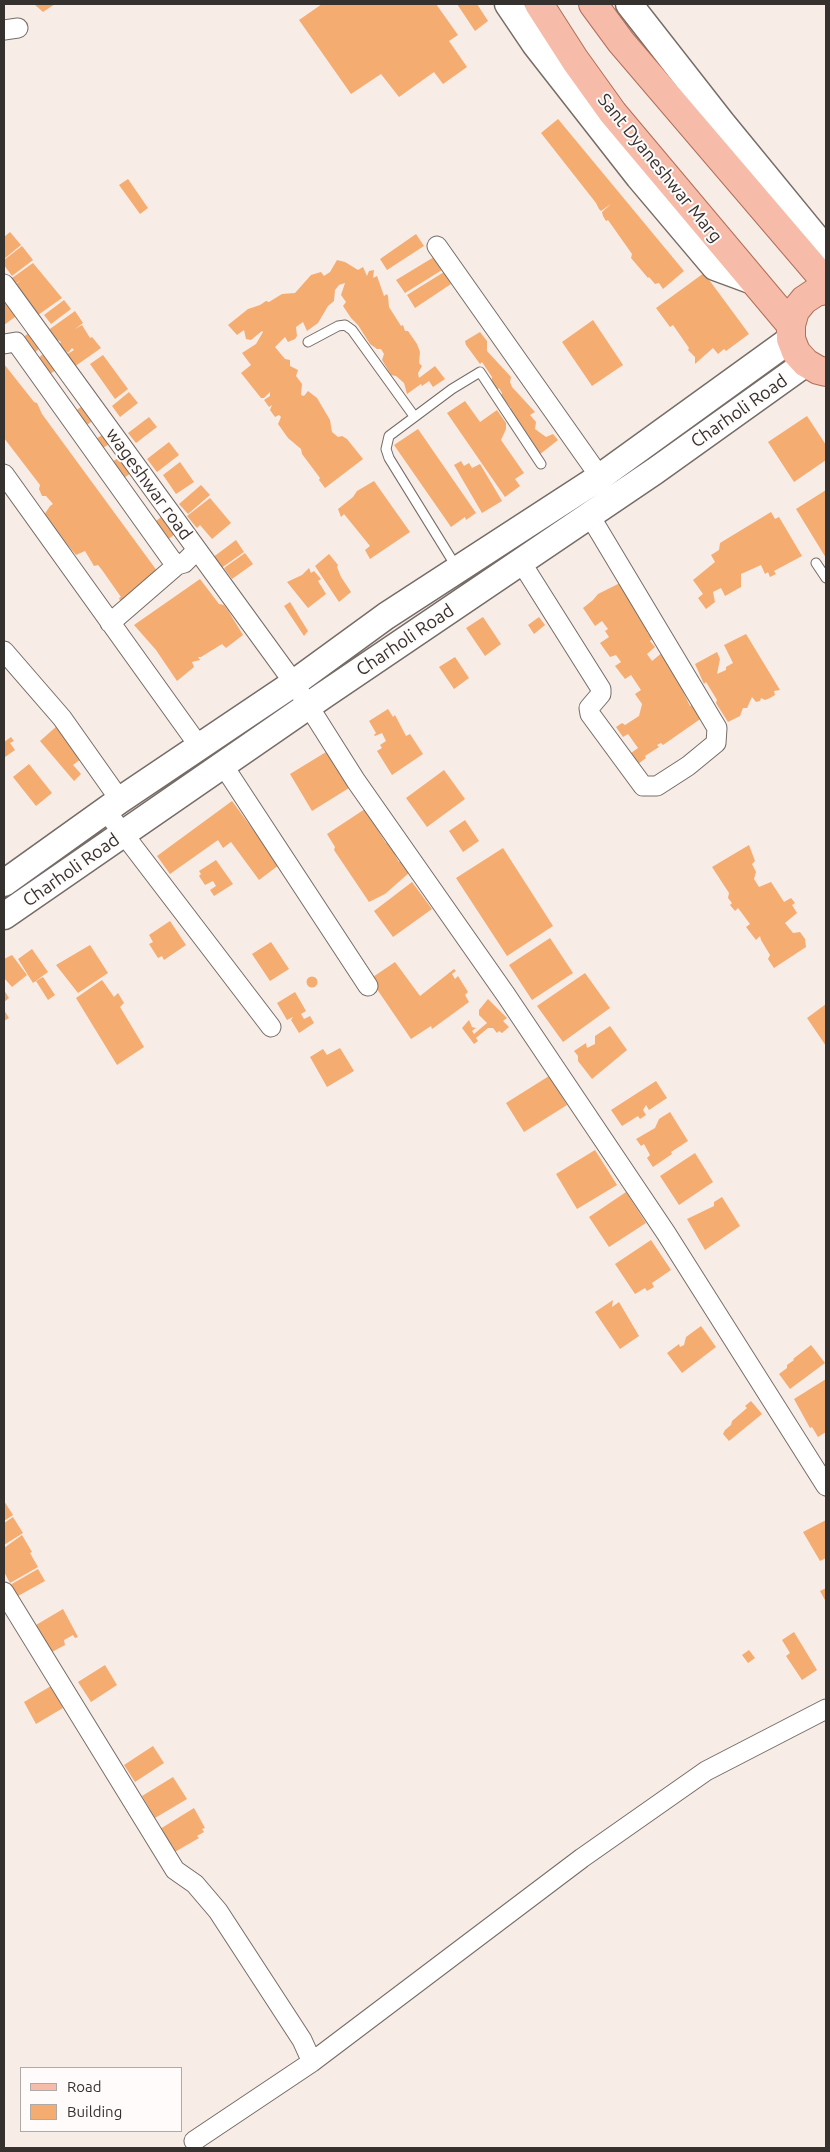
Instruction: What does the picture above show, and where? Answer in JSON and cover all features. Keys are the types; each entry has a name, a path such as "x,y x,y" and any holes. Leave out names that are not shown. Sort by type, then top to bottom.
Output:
{"main road":[{"name":"Sant Dyaneshwar Marg","path":"539,4 575,60 613,113 753,281 791,332 796,352 816,368"},
{"path":"593,4 621,42 826,282"},
{"path":"791,332 795,311 804,300 816,292 826,290"}],"street":[{"path":"508,4 534,44 639,177 715,267 753,281"},
{"path":"630,4 722,123 826,250"},
{"path":"437,246 600,476"},
{"name":"wageshwar road","path":"4,284 310,706 356,780 506,995 666,1234 826,1486"},
{"name":"Charholi Road","path":"4,882 113,805 294,683 386,616 600,476 679,420 791,332"},
{"path":"4,344 16,342 177,565"},
{"name":"Charholi Road","path":"4,916 590,516 693,443 816,368"},
{"path":"679,420 693,443"},
{"path":"4,474 199,746"},
{"path":"521,562 601,689 602,694 589,708 590,714 643,786 657,786 688,766 716,743 717,728 590,516"},
{"path":"110,623 177,565 184,563 197,550"},
{"path":"4,651 62,718 113,805 124,834 271,1027"},
{"path":"224,765 368,986"},
{"path":"4,1592 175,1870 195,1884 218,1912 302,2040 312,2062"},
{"path":"194,2141 312,2062 582,1858 706,1771 826,1709"}],"lane":[{"path":"308,342 338,326 345,325 352,330 414,416"},
{"path":"457,568 389,458 386,449 389,436 414,416 480,372 541,464"},
{"path":"816,563 826,578"}],"building":[{"path":"34,4 55,4 43,12"},
{"path":"322,4 436,4 458,35 449,41 467,67 443,84 434,72 399,97 381,74 351,94 299,20"},
{"path":"457,4 477,4 488,21 475,31"},
{"path":"558,119 684,271 663,289 659,283 655,284 648,278 631,258 632,254 608,220 606,221 602,212 611,204 601,211 599,209 541,133"},
{"path":"128,179 148,208 140,214 119,185"},
{"path":"10,232 21,245 4,259 4,237"},
{"path":"416,234 424,246 387,270 380,259"},
{"path":"22,246 33,260 12,276 4,265 4,260"},
{"path":"434,257 442,270 405,293 396,280"},
{"path":"337,260 345,262 358,270 363,267 367,276 369,271 374,270 373,278 377,276 384,296 387,294 389,307 401,326 403,325 405,331 408,331 417,344 420,352 419,363 422,366 418,373 419,378 435,366 445,379 433,387 429,381 422,386 421,384 407,394 404,383 396,376 391,375 382,360 384,354 381,349 377,349 370,344 343,306 346,302 341,295 345,283 339,285 335,290 334,301 328,306 318,323 307,331 303,322 296,327 297,336 295,339 288,342 285,337 275,347 285,359 290,360 290,366 298,370 296,376 302,384 301,395 304,396 308,391 317,398 330,420 332,432 338,437 342,436 347,439 363,459 325,488 302,454 301,449 288,438 278,424 281,417 279,415 275,417 270,410 272,405 269,407 264,400 270,396 270,392 264,398 261,398 241,373 251,365 242,353 256,344 263,332 251,340 246,339 244,330 237,335 228,325 248,309 266,301 269,302 282,294 295,293 311,275 321,272 324,276 330,272"},
{"path":"33,263 62,298 38,315 15,285 21,280 15,284 12,278"},
{"path":"444,272 451,284 415,308 407,295"},
{"path":"704,273 749,334 726,351 724,349 718,354 713,348 695,364 695,357 688,350 689,348 673,325 670,327 656,308"},
{"path":"64,300 71,309 51,324 44,315"},
{"path":"9,301 19,314 4,325 4,305"},
{"path":"75,311 83,323 75,329 82,325 90,338 92,337 101,348 74,367 66,355 74,350 72,348 68,353 59,345 61,342 58,340 55,343 47,331"},
{"path":"593,320 623,365 592,386 562,342"},
{"path":"31,331 42,346 31,356 20,340"},
{"path":"480,332 487,341 487,351 511,377 512,387 535,412 530,415 536,422 535,429 546,437 553,434 558,440 539,455 510,411 511,408 501,396 502,393 499,388 497,390 491,383 492,377 482,362 480,364 466,345 465,341"},
{"path":"47,351 59,368 47,376 37,359"},
{"path":"103,355 128,389 115,399 90,364"},
{"path":"4,364 34,402 37,403 42,414 160,575 121,603 119,598 121,597 98,565 94,566 85,551 76,555 51,525 44,515 53,504 46,496 42,496 39,489 40,485 4,438"},
{"path":"129,392 138,403 120,417 112,406"},
{"path":"465,401 480,422 497,410 506,423 506,429 501,440 524,473 515,479 520,486 505,497 447,413"},
{"path":"84,405 95,419 83,428 72,413"},
{"path":"807,416 826,445 826,460 794,482 768,442"},
{"path":"149,417 157,427 136,443 128,433"},
{"path":"418,429 476,513 466,520 465,517 451,527 394,445"},
{"path":"105,433 112,442 100,450 93,441"},
{"path":"169,442 179,455 157,472 147,459"},
{"path":"121,456 134,471 121,480 109,464"},
{"path":"461,461 464,466 469,463 472,468 480,464 502,501 482,513 454,465"},
{"path":"180,462 194,482 176,494 163,475"},
{"path":"374,481 410,532 370,559 365,550 370,546 344,514 341,517 338,509 353,497 357,491"},
{"path":"201,485 210,495 188,514 179,504"},
{"path":"826,490 826,558 796,509"},
{"path":"210,498 231,523 212,539 200,525 197,528 187,516"},
{"path":"771,512 775,519 779,517 802,556 774,571 776,574 770,577 768,572 765,574 761,565 741,574 741,587 725,596 721,588 713,592 715,602 706,609 698,598 703,594 693,580 715,562 711,555 719,550 720,543"},
{"path":"165,514 179,531 166,541 152,524"},
{"path":"236,540 244,552 220,569 212,558"},
{"path":"245,553 253,564 232,579 224,568"},
{"path":"329,554 338,565 341,577 351,592 339,602 315,566"},
{"path":"309,568 311,573 314,571 321,579 318,581 326,594 308,608 287,582 302,575"},
{"path":"200,579 219,604 224,605 243,635 226,648 222,644 198,657 200,660 192,662 194,667 177,681 156,650 134,625"},
{"path":"622,582 648,629 647,632 652,639 650,641 655,647 647,654 652,661 663,652 681,681 680,685 690,706 698,702 706,715 663,745 661,743 657,745 659,747 645,756 646,758 638,764 631,753 638,748 628,734 623,737 616,727 622,723 625,725 639,716 642,704 635,694 641,690 631,675 625,679 615,666 621,662 616,655 610,657 600,643 609,637 605,631 608,629 602,621 595,626 583,608 598,594"},
{"path":"290,602 308,631 304,636 284,606"},
{"path":"483,617 501,644 485,656 466,628"},
{"path":"539,617 545,625 534,634 528,625"},
{"path":"746,634 780,690 774,691 775,695 765,700 761,698 760,701 756,702 752,697 747,708 743,708 740,716 728,722 706,682 704,684 695,664 717,652 720,659 717,674 726,670 726,667 733,663 724,645"},
{"path":"455,657 469,678 454,689 439,667"},
{"path":"388,709 393,717 395,715 406,736 410,734 423,754 392,775 377,751 382,748 380,745 386,741 382,733 374,735 376,733 369,721"},
{"path":"58,725 76,747 72,750 81,759 73,765 81,774 74,781 40,741"},
{"path":"11,737 14,741 10,743 15,750 5,757 4,742"},
{"path":"326,752 349,788 312,811 290,774"},
{"path":"29,764 52,793 36,806 13,777"},
{"path":"444,770 465,799 427,827 406,798"},
{"path":"232,801 279,865 259,880 231,842 223,848 218,840 170,874 157,856"},
{"path":"368,807 377,822 374,824 386,843 388,842 399,862 404,859 410,872 385,894 369,902 334,850 335,847 327,834"},
{"path":"465,820 479,841 463,852 449,831"},
{"path":"749,845 755,861 752,864 756,872 754,879 759,887 771,882 784,902 791,898 795,903 792,905 797,913 785,923 793,933 800,932 805,939 806,947 774,968 768,959 770,955 760,936 756,940 746,927 750,924 738,908 735,911 730,905 732,903 728,898 729,893 712,867"},
{"path":"503,848 553,926 507,956 456,878"},
{"path":"216,860 233,884 214,896 210,890 216,886 213,881 205,885 199,876 201,874 199,871"},
{"path":"412,882 432,909 393,937 374,911"},
{"path":"170,921 186,945 164,960 162,956 158,958 149,944 153,942 149,935"},
{"path":"550,938 573,973 532,1000 509,965"},
{"path":"271,942 289,969 270,981 252,954"},
{"path":"90,945 108,973 78,993 56,965"},
{"path":"32,949 48,972 33,983 18,959"},
{"path":"12,955 27,975 12,987 4,978 4,959"},
{"path":"395,962 420,996 454,969 456,971 452,974 455,979 458,976 468,992 465,995 469,1002 432,1029 431,1026 411,1039 370,979"},
{"path":"585,973 610,1008 563,1042 537,1006"},
{"path":"43,977 55,995 48,1000 36,981"},
{"path":"310,977 314,977 317,982 316,986 310,987 307,984 307,980"},
{"path":"102,980 114,997 118,993 124,1003 120,1007 144,1047 117,1065 76,998"},
{"path":"4,990 9,998 4,1002"},
{"path":"295,992 306,1011 301,1014 304,1019 310,1016 314,1023 299,1033 291,1020 293,1017 287,1020 277,1003"},
{"path":"488,999 507,1018 503,1021 509,1027 502,1033 499,1031 497,1033 493,1028 488,1028 476,1038 478,1041 474,1044 462,1028 469,1020 472,1027 476,1028 472,1031 474,1034 487,1023 479,1015 479,1010"},
{"path":"826,1004 826,1046 807,1018"},
{"path":"4,1010 9,1018 4,1021"},
{"path":"610,1026 627,1050 592,1079 578,1061 578,1056 574,1051 586,1043 587,1048 595,1044 595,1036"},
{"path":"340,1048 354,1071 327,1087 310,1057 323,1049 327,1055"},
{"path":"549,1076 567,1105 524,1132 506,1103"},
{"path":"656,1081 667,1098 649,1110 646,1105 643,1110 646,1115 640,1119 638,1116 622,1126 611,1110"},
{"path":"670,1112 688,1141 653,1167 647,1158 650,1155 644,1144 641,1146 636,1139 655,1128 659,1119"},
{"path":"595,1150 617,1185 577,1209 556,1174"},
{"path":"695,1153 713,1182 679,1205 660,1176"},
{"path":"626,1192 646,1223 609,1247 589,1217"},
{"path":"722,1197 740,1226 705,1250 687,1219 714,1206 714,1202"},
{"path":"651,1240 671,1270 652,1283 654,1287 647,1291 645,1288 635,1294 615,1264"},
{"path":"613,1300 612,1307 619,1302 639,1336 620,1349 595,1312"},
{"path":"701,1326 716,1347 682,1373 667,1353 679,1344 680,1347 684,1345 686,1337"},
{"path":"811,1345 825,1363 790,1389 779,1374 787,1368 787,1365 793,1359"},
{"path":"826,1379 826,1432 818,1437 812,1427 810,1428 794,1399"},
{"path":"751,1401 762,1414 729,1441 723,1434 725,1430 747,1408 745,1406"},
{"path":"4,1501 13,1515 4,1521"},
{"path":"13,1517 23,1533 4,1545 4,1523"},
{"path":"826,1520 826,1558 820,1561 803,1532"},
{"path":"22,1535 38,1567 10,1583 4,1572 4,1548"},
{"path":"38,1569 45,1581 18,1596 10,1585"},
{"path":"826,1588 826,1602 820,1591"},
{"path":"63,1609 78,1637 75,1638 73,1635 64,1640 65,1645 52,1652 36,1625"},
{"path":"794,1632 817,1670 802,1680 786,1656 790,1653 782,1640"},
{"path":"749,1650 755,1658 748,1663 742,1655"},
{"path":"105,1665 117,1685 91,1702 78,1682"},
{"path":"51,1686 63,1708 36,1724 24,1702"},
{"path":"153,1746 164,1763 135,1782 124,1765"},
{"path":"173,1777 187,1799 155,1818 142,1796"},
{"path":"194,1808 205,1828 202,1829 204,1832 197,1836 199,1838 173,1853 160,1829"}]}
